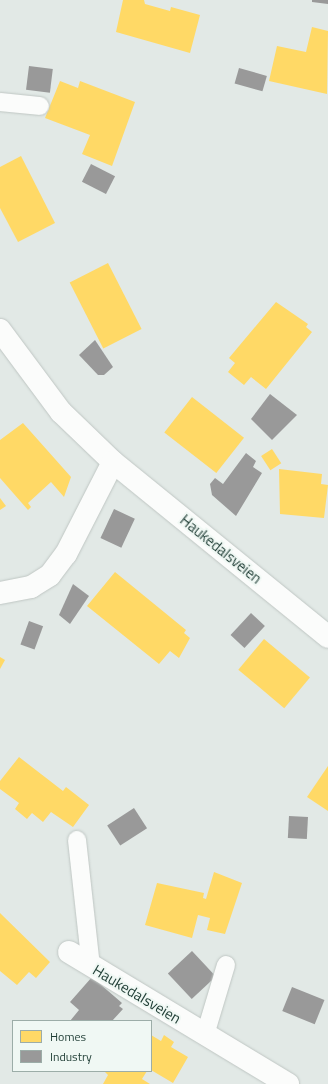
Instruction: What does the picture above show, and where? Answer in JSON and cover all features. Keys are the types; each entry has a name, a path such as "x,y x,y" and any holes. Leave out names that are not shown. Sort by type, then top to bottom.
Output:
{"street":[{"name":"Haukedalsveien","path":"0,330 62,412 113,462 328,637"},
{"path":"0,593 32,587 50,576 66,554 113,462"},
{"name":"Haukedalsveien","path":"69,952 288,1084"}],"lane":[{"path":"0,102 40,106"},
{"path":"77,840 91,966"},
{"path":"205,1035 226,965"}],"building: Homes":[{"path":"123,0 144,0 145,4 170,11 171,7 200,15 190,53 116,32"},
{"path":"312,27 328,31 327,94 269,81 277,46 306,52"},
{"path":"60,81 78,88 80,81 135,102 112,166 82,154 90,135 45,118"},
{"path":"21,156 55,223 18,242 0,208 0,167"},
{"path":"108,263 142,329 103,348 70,283"},
{"path":"276,302 308,324 306,327 312,332 266,389 251,377 244,385 228,372 235,363 229,358"},
{"path":"192,397 244,438 216,473 164,432"},
{"path":"23,423 71,477 64,497 51,482 28,503 31,507 28,510 0,478 0,440"},
{"path":"272,449 281,463 270,470 261,456"},
{"path":"279,469 322,474 321,484 328,485 324,518 280,514"},
{"path":"0,498 6,506 0,510"},
{"path":"115,572 186,630 184,633 190,638 179,658 170,651 159,664 87,606"},
{"path":"264,639 310,678 284,708 238,670"},
{"path":"0,657 5,660 0,669"},
{"path":"19,757 63,791 66,787 89,805 73,827 51,812 43,822 32,813 27,819 15,809 19,803 0,789 0,781"},
{"path":"328,766 328,811 307,797"},
{"path":"214,872 242,883 225,934 207,930 210,918 198,915 192,938 145,925 157,883 204,893 203,898 206,899"},
{"path":"0,913 50,962 36,978 29,972 17,985 0,971"},
{"path":"164,1035 174,1042 171,1047 188,1057 173,1083 152,1071 152,1036 161,1041"},
{"path":"105,1072 146,1072 142,1079 150,1084 103,1084 108,1075"}],"building: Industry":[{"path":"312,0 328,0 328,4 312,2"},
{"path":"29,66 53,69 50,93 26,90"},
{"path":"239,68 267,76 262,91 235,83"},
{"path":"91,164 115,176 106,194 82,182"},
{"path":"95,340 113,367 104,375 98,375 79,355"},
{"path":"270,394 297,415 272,440 251,419"},
{"path":"246,453 256,461 253,467 262,473 236,516 212,495 210,484 215,478 223,484"},
{"path":"114,509 135,519 121,548 100,538"},
{"path":"73,584 89,596 70,624 59,615"},
{"path":"251,613 265,626 244,648 231,635"},
{"path":"29,621 43,626 35,650 20,644"},
{"path":"134,808 147,828 120,846 107,825"},
{"path":"289,816 308,817 307,839 288,838"},
{"path":"192,951 216,977 192,999 168,974"},
{"path":"92,977 122,1003 119,1006 123,1009 113,1020 71,1020 79,1010 70,1002"},
{"path":"292,987 324,1000 315,1024 282,1011"}]}
